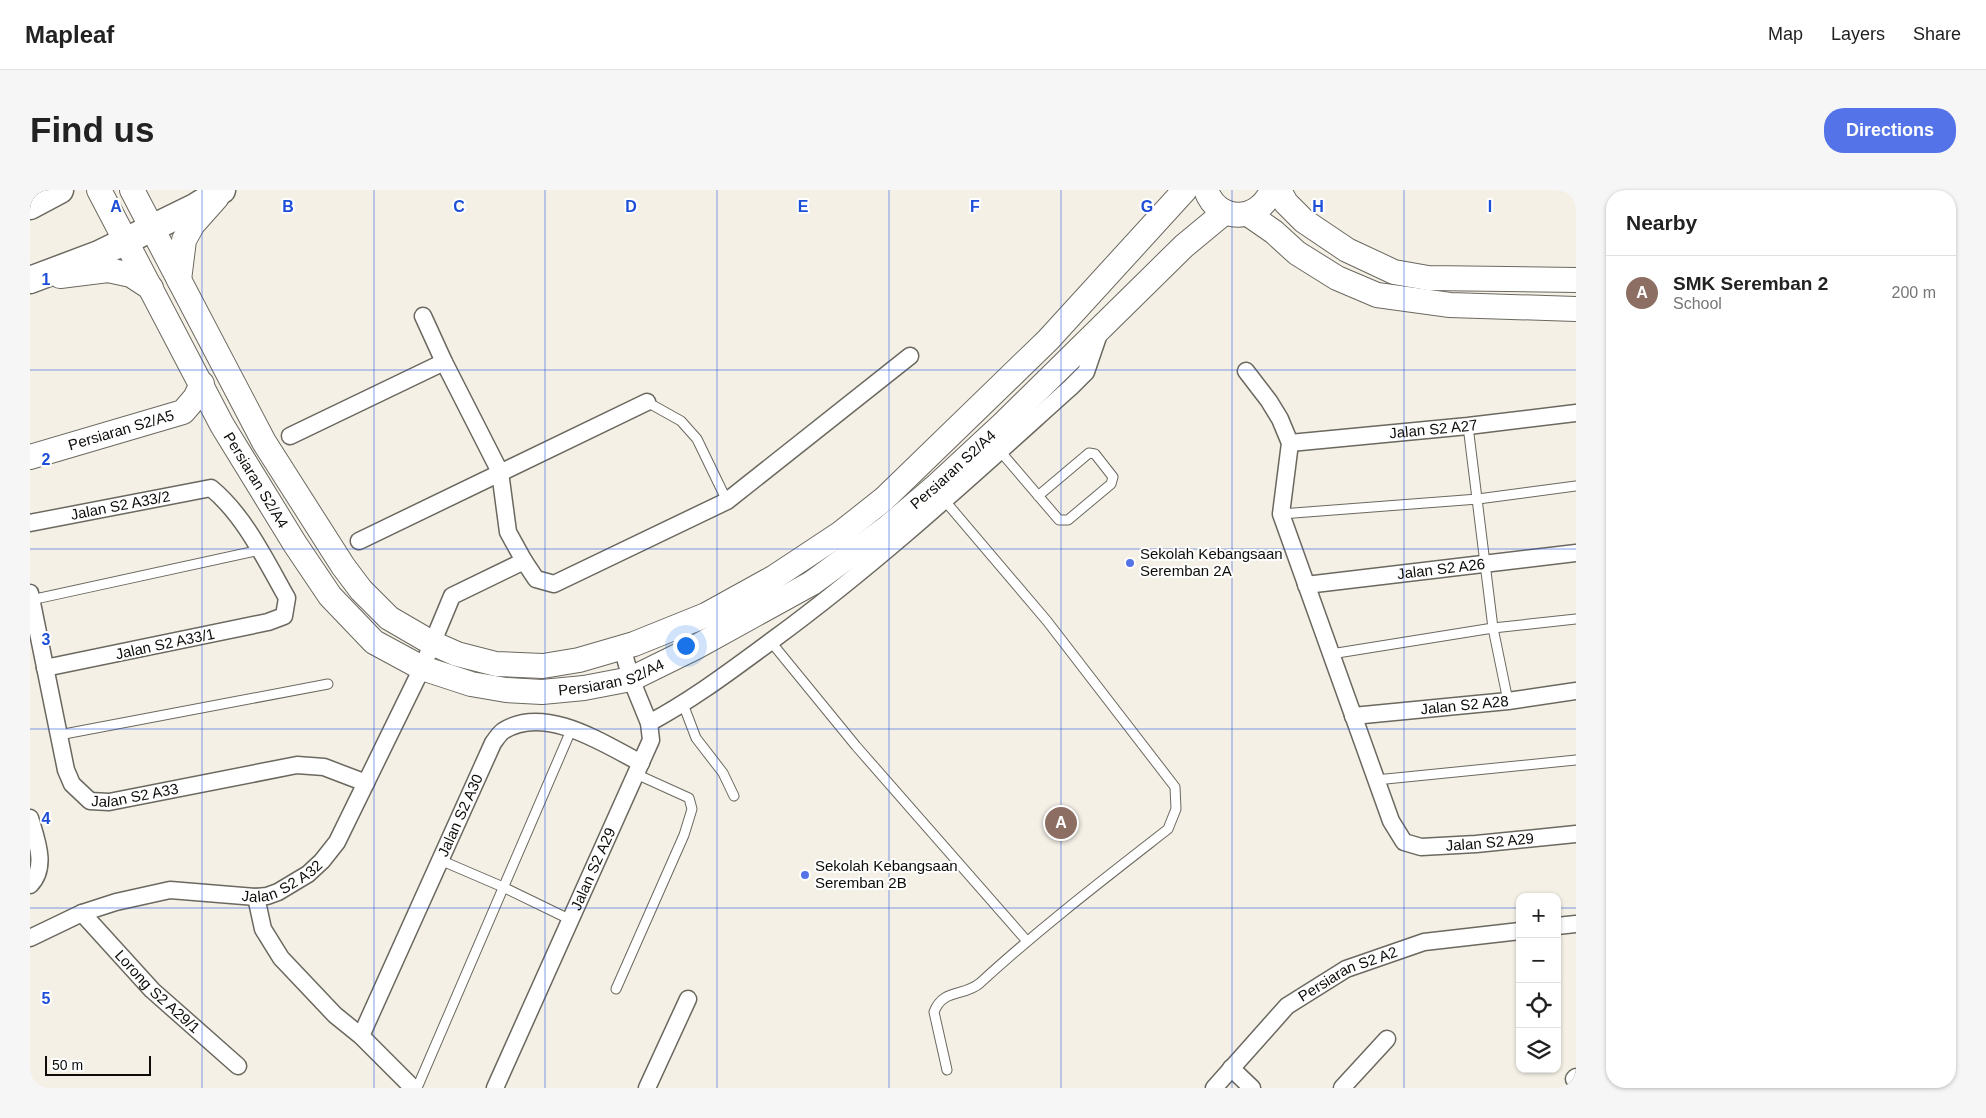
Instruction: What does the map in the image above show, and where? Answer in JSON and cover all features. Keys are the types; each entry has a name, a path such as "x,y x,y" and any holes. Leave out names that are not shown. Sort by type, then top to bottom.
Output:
{"main road":[{"path":"30,206 60,190"},
{"name":"Persiaran S2/A4","path":"99,190 222,425 295,544 330,596 374,642 422,668 471,684 506,690 542,692 584,688 631,679 696,647 812,583 887,528 939,494 1003,424 1184,246 1237,213 1258,209 1266,201 1272,190"},
{"name":"Persiaran S2/A4","path":"132,190 264,442 343,566 361,590 388,618 432,643 457,654 496,664 543,666 579,660 622,647 706,615 773,578 841,534 884,499 1048,340 1186,190"},
{"path":"30,280 99,254 152,229 223,190"},
{"path":"179,280 184,240 193,224 223,190"},
{"path":"1206,190 1209,198 1216,206 1237,213 1274,232 1297,253 1329,273 1377,295 1450,305 1576,309"},
{"path":"1279,190 1286,203 1304,221 1348,250 1394,272 1428,278 1576,280"},
{"path":"30,280 108,270 131,275 151,288"},
{"name":"Persiaran S2/A5","path":"30,457 182,412 195,398 202,384"},
{"name":"Persiaran S2/A5","path":"182,412 222,425"}],"street":[{"path":"423,316 444,362 500,472 508,532 536,579 554,584 727,501 910,356"},
{"path":"649,723 683,704 716,682 842,587 939,494 1000,451 1086,372 1102,327"},
{"path":"290,436 444,362"},
{"path":"1246,371 1280,419 1290,443 1281,514 1376,780"},
{"path":"359,541 647,402"},
{"name":"Jalan S2 A27","path":"1290,443 1468,426 1576,413"},
{"name":"Jalan S2 A33/2","path":"30,524 211,488 227,501 260,550"},
{"name":"Jalan S2 A33/1","path":"45,668 268,622 284,616 287,598 260,550"},
{"name":"Jalan S2 A26","path":"1306,585 1576,553"},
{"name":"Jalan S2 A32","path":"30,938 82,913 116,902 170,890 256,897 278,892 294,884 322,861 337,842 422,668 452,596 524,561"},
{"name":"Jalan S2 A33","path":"31,597 66,770 72,784 90,801 108,802 298,765 324,767 366,783"},
{"name":"Jalan S2 A29","path":"495,1088 651,740 649,723 631,679 622,647"},
{"name":"Jalan S2 A28","path":"1353,716 1508,701 1576,691"},
{"name":"Jalan S2 A30","path":"361,1036 493,743 502,732 517,725 539,722 572,728 639,768"},
{"name":"Jalan S2 A29","path":"1376,780 1391,821 1404,842 1421,847 1476,844 1576,834"},
{"path":"30,818 40,857 39,870 35,880 30,885"},
{"path":"256,897 263,928 281,958 336,1015 361,1036 413,1088"},
{"name":"Lorong S2 A29/1","path":"82,913 152,990 238,1066"},
{"path":"1561,926 1576,924"},
{"name":"Persiaran S2 A2","path":"1214,1088 1287,1006 1346,969 1424,942 1516,931"},
{"path":"647,1088 688,999"},
{"path":"1342,1088 1387,1039"},
{"path":"1231,1068 1252,1088"}],"lane":[{"path":"647,402 681,421 697,440 727,501"},
{"path":"1468,426 1493,628 1508,701"},
{"path":"1000,451 1038,496 1059,520 1068,520 1111,484 1113,477 1095,454 1089,453 1038,496"},
{"path":"1281,514 1478,499 1576,486"},
{"path":"939,494 1047,621 1175,787 1176,809 1168,829 1026,940 975,987 945,996 937,1003 934,1012 947,1070"},
{"path":"31,597 260,550"},
{"path":"1331,654 1493,628 1576,618"},
{"path":"771,642 856,746 1026,940"},
{"path":"58,735 328,684"},
{"path":"683,704 696,738 723,773 734,796"},
{"path":"417,1088 572,728"},
{"path":"1376,780 1576,760"},
{"path":"616,989 684,835 692,809 689,798 639,768"},
{"path":"440,860 503,887 571,920"}],"place":[{"name":"Sekolah Kebangsaan Seremban 2A","path":"1130,563"},
{"name":"SMK Seremban 2","path":"1061,823"},
{"name":"Sekolah Kebangsaan Seremban 2B","path":"805,875"}]}
